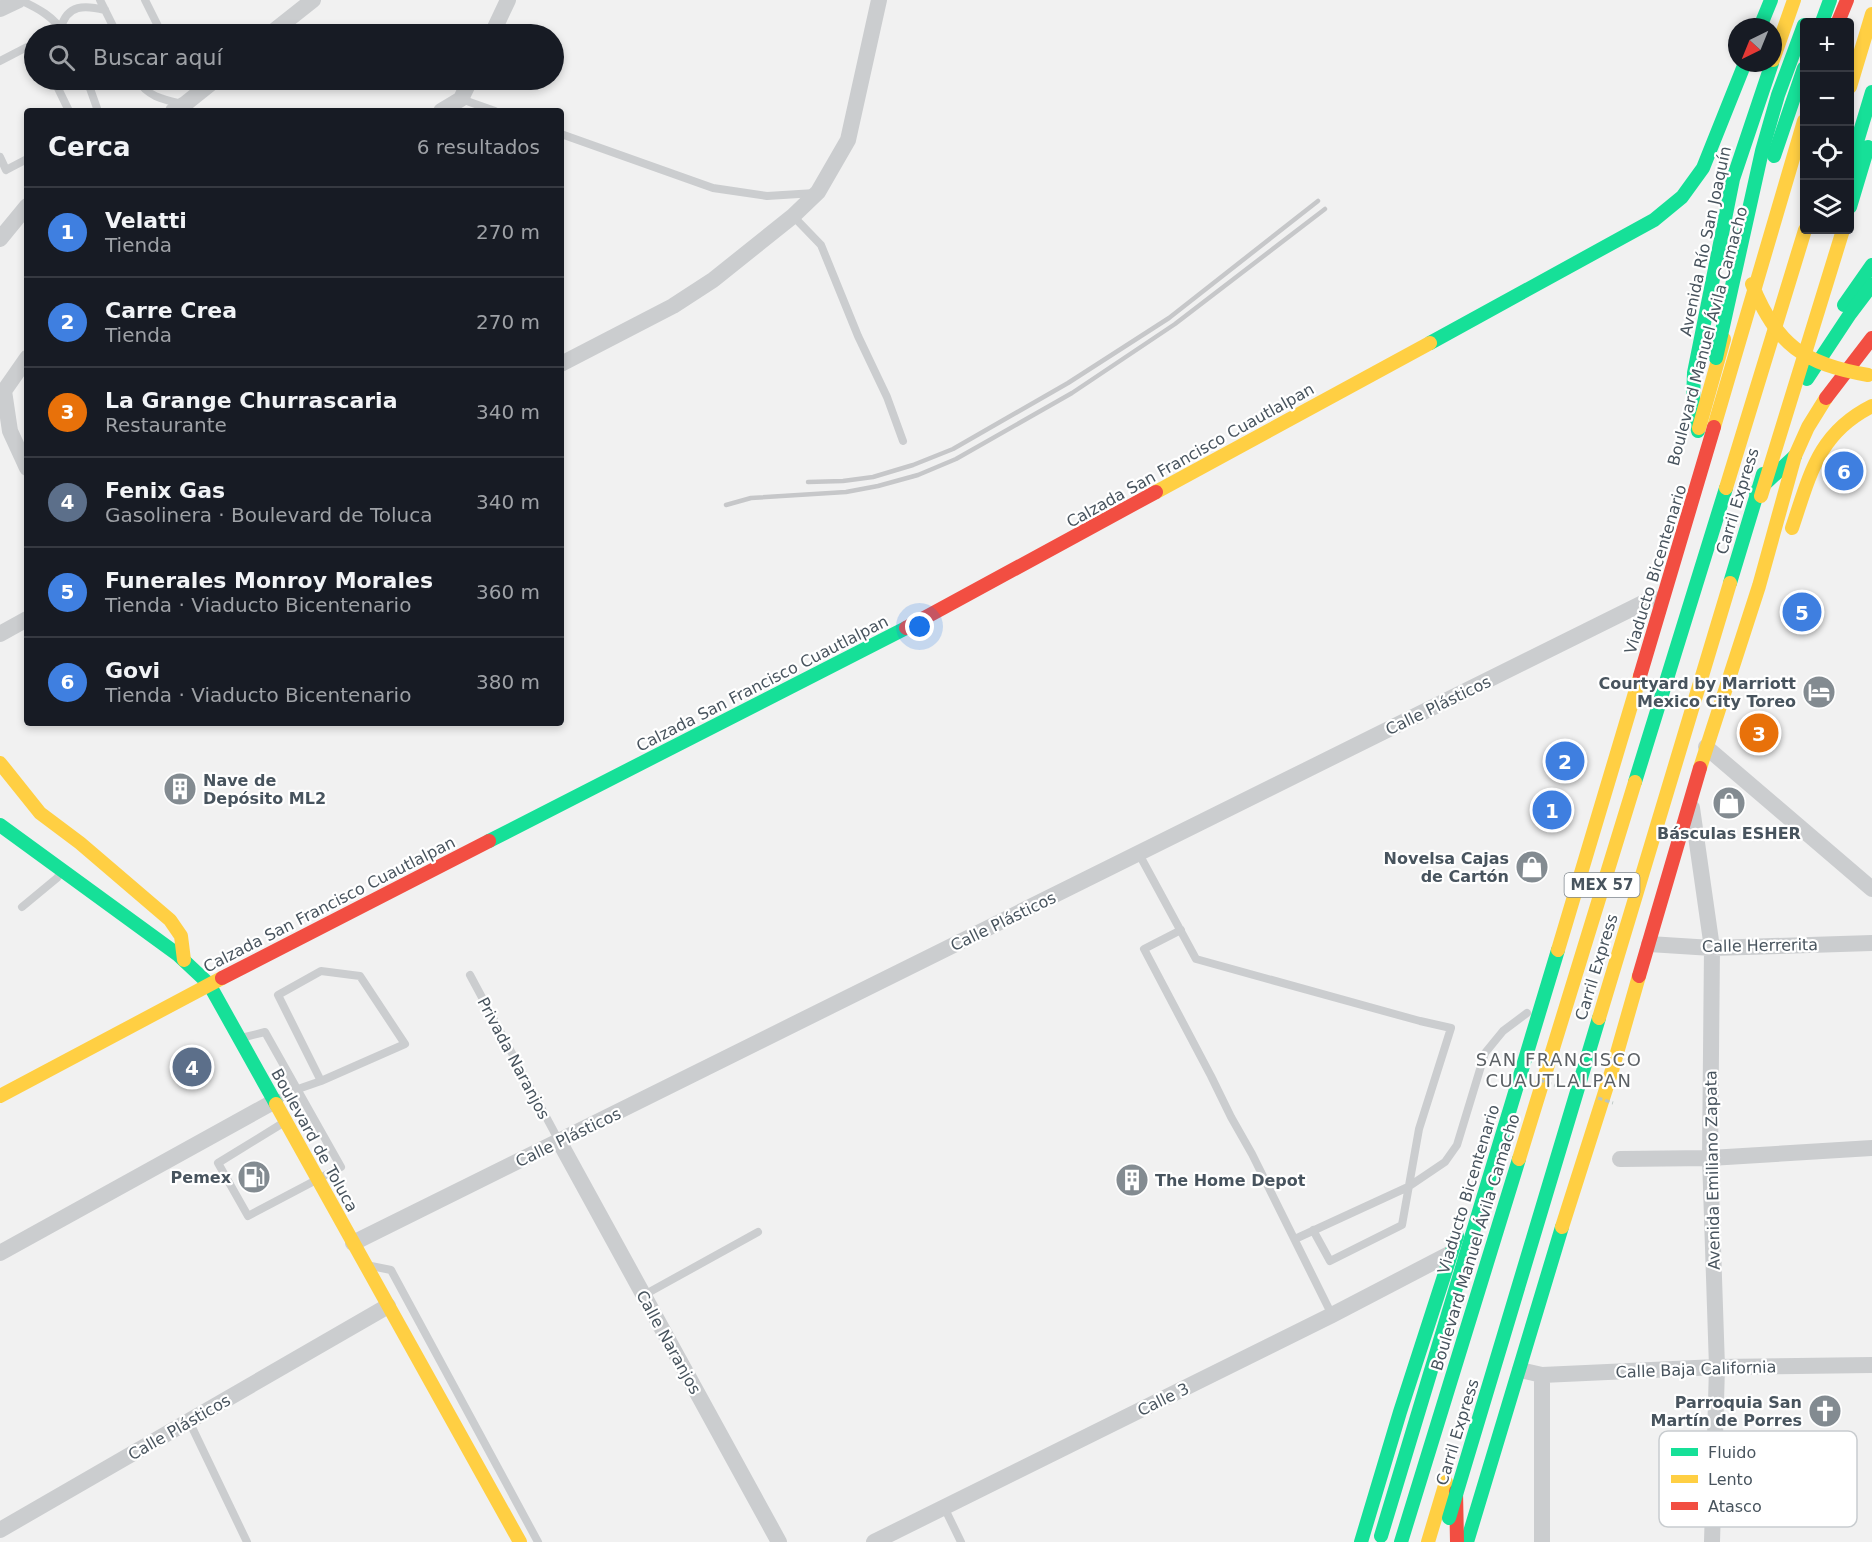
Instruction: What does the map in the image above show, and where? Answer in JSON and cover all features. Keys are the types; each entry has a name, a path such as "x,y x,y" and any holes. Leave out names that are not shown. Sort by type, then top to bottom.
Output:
{"main road":[{"path":"1764,18 1771,0"},
{"name":"Avenida Río San Joaquín","path":"1782,34 1794,0"},
{"path":"1823,18 1830,0"},
{"path":"1840,18 1846,0"},
{"path":"1854,74 1872,14"},
{"path":"1718,413 1713,394 1714,368 1752,190 1778,94 1800,37"},
{"name":"Calzada San Francisco Cuautlalpan","path":"0,1096 209,984 949,606 1654,220 1680,200 1703,168 1741,72"},
{"name":"Avenida Río San Joaquín","path":"1698,430 1693,402 1694,373 1729,197 1745,140 1769,72"},
{"name":"Boulevard Manuel Ávila Camacho","path":"1472,1187 1564,898 1653,598 1763,189 1803,72"},
{"path":"1854,152 1872,92"},
{"path":"1853,180 1872,118"},
{"name":"Viaducto Bicentenario","path":"1379,1542 1803,126"},
{"path":"1854,194 1872,134"},
{"name":"Boulevard Manuel Ávila Camacho","path":"1401,1542 1804,234"},
{"name":"MEX 57","path":"1428,1542 1745,502 1781,409 1829,234"},
{"name":"Carril Express","path":"1441,1542 1718,619 1837,234"},
{"path":"1455,1542 1781,409 1842,234"},
{"path":"1750,240 1752,284 1765,318 1783,339 1794,349 1819,363 1852,373 1870,375"},
{"path":"1781,409 1872,265"},
{"path":"1781,409 1872,285"},
{"path":"1467,1542 1649,944 1706,747 1759,586 1796,456 1808,428 1823,404 1872,338"},
{"path":"1759,586 1787,542 1817,458 1824,445 1844,423 1872,406"},
{"path":"1745,502 1796,456"},
{"path":"0,763 40,813 80,843 170,920 181,936 184,960"},
{"name":"Boulevard de Toluca","path":"0,825 184,960 209,984 520,1542"},
{"path":"1564,898 1580,958"},
{"name":"Boulevard Manuel Ávila Camacho","path":"1361,1542 1462,1220"},
{"path":"1402,1406 1456,1360"},
{"path":"1455,1450 1455,1542"}],"street":[{"path":"0,9 20,0"},
{"path":"497,24 508,0"},
{"path":"564,362 673,306 713,280 793,216 818,192 848,140 879,0"},
{"path":"282,24 311,1"},
{"path":"179,108 202,90"},
{"path":"446,108 461,99 465,90"},
{"path":"2,232 24,209"},
{"path":"24,362 4,391 10,431 24,461"},
{"name":"Calle Plásticos","path":"353,1243 1653,598"},
{"path":"0,634 24,621"},
{"path":"1706,747 1872,889"},
{"name":"Avenida Emiliano Zapata","path":"1691,798 1712,948 1710,1158 1717,1367 1715,1431"},
{"name":"Calle Herrerita","path":"1649,944 1712,948 1872,943"},
{"path":"0,1253 274,1101"},
{"name":"Calle Naranjos","path":"560,1141 779,1542"},
{"path":"1620,1160 1710,1158 1872,1148"},
{"name":"Calle 3","path":"874,1542 1332,1315 1451,1253"},
{"name":"Calle Plásticos","path":"0,1530 388,1306"},
{"name":"Calle Baja California","path":"1520,1370 1542,1375 1717,1367 1872,1365"},
{"path":"1542,1375 1542,1542"},
{"name":"Avenida Emiliano Zapata","path":"1712,1527 1712,1542"}],"lane":[{"path":"20,0 39,9 55,24"},
{"path":"100,0 112,24"},
{"path":"145,0 157,24"},
{"path":"63,24 63,18 76,8 91,6 105,10"},
{"path":"0,61 24,49"},
{"path":"59,90 68,108"},
{"path":"89,90 97,108"},
{"path":"147,90 158,99 179,108"},
{"path":"461,99 486,108"},
{"path":"564,135 713,188 766,196 818,192"},
{"path":"0,157 6,170 24,161"},
{"path":"793,216 821,245 858,336 887,397 903,441"},
{"path":"1139,854 1196,959 1451,1028 1419,1129 1402,1225 1330,1260 1313,1230"},
{"path":"22,907 63,871"},
{"path":"1181,930 1144,949 1295,1239 1332,1315"},
{"path":"274,1101 298,1089 321,1081 405,1044 360,976 321,971 278,996 321,1081"},
{"name":"Privada Naranjos","path":"470,975 560,1141"},
{"path":"1295,1239 1408,1187 1450,1157 1457,1145 1485,1053 1503,1031 1527,1013"},
{"path":"240,1038 265,1032 340,1167 248,1216 218,1163 286,1121"},
{"path":"644,1295 758,1232"},
{"path":"366,1265 391,1270 538,1542"},
{"path":"428,1378 445,1368"},
{"path":"454,1424 470,1416"},
{"path":"189,1421 247,1542"},
{"path":"500,1506 514,1498"},
{"path":"944,1507 961,1542"}],"railway":[{"path":"808,482 873,477 913,465 953,449 1068,383 1169,318 1318,201"},
{"path":"726,505 751,498 846,492 878,486 918,475 956,459 1072,393 1175,324 1325,209"}],"traffic: fast":[{"path":"1764,18 1771,0"},
{"path":"1823,18 1830,0"},
{"path":"1716,358 1762,151 1778,95 1800,36"},
{"path":"1430,343 1654,220 1682,197 1703,168 1741,72"},
{"path":"1698,431 1693,402 1694,373 1733,179 1769,72"},
{"path":"1774,156 1803,72"},
{"path":"1854,152 1872,92"},
{"path":"1854,194 1868,147"},
{"path":"1844,305 1872,265"},
{"path":"1807,379 1872,285"},
{"path":"1756,492 1795,456"},
{"path":"1730,583 1763,474"},
{"path":"1635,782 1726,488"},
{"path":"489,841 906,628"},
{"path":"0,825 177,954 209,984 276,1104"},
{"path":"1381,1536 1558,950"},
{"path":"1449,1518 1599,1018"},
{"path":"1401,1542 1519,1159"},
{"path":"1467,1542 1562,1227"},
{"path":"1361,1542 1457,1236"}],"traffic: slow":[{"path":"1782,34 1794,0"},
{"path":"1854,74 1872,14"},
{"path":"1714,427 1803,126"},
{"path":"1726,488 1804,234"},
{"path":"1761,496 1842,234"},
{"path":"1752,284 1771,322 1782,337 1795,348 1826,365 1868,375"},
{"path":"1699,428 1724,339"},
{"path":"1156,492 1430,343"},
{"path":"1700,768 1759,586 1795,456 1808,427 1826,398"},
{"path":"1792,528 1811,473 1828,442 1839,429 1872,406"},
{"path":"1599,1018 1730,583"},
{"path":"1558,950 1640,676"},
{"path":"0,763 40,813 80,843 170,920 181,936 184,960"},
{"path":"1519,1159 1635,782"},
{"path":"1562,1227 1613,1067 1639,976"},
{"path":"0,1096 222,978"},
{"path":"276,1104 520,1542"},
{"path":"1428,1542 1446,1482"}],"traffic: jam":[{"path":"1840,18 1847,0"},
{"path":"1826,398 1872,338"},
{"path":"1640,676 1714,427"},
{"path":"906,628 1156,492"},
{"path":"1639,976 1700,768"},
{"path":"222,978 489,841"},
{"path":"1456,1491 1457,1542"}],"place":[{"name":"Govi","path":"1844,471"},
{"name":"Funerales Monroy Morales","path":"1802,612"},
{"name":"Courtyard by Marriott Mexico City Toreo","path":"1819,692"},
{"name":"La Grange Churrascaria","path":"1759,733"},
{"name":"Carre Crea","path":"1565,761"},
{"name":"Nave de Depósito ML2","path":"180,789"},
{"name":"Básculas ESHER","path":"1729,803"},
{"name":"Velatti","path":"1552,810"},
{"name":"Novelsa Cajas de Cartón","path":"1532,867"},
{"name":"Fenix Gas","path":"192,1067"},
{"name":"Pemex","path":"254,1177"},
{"name":"The Home Depot","path":"1132,1180"},
{"name":"Parroquia San Martín de Porres","path":"1825,1411"}],"district":[{"name":"SAN FRANCISCO CUAUTLALPAN","path":"1559,1070"}]}
